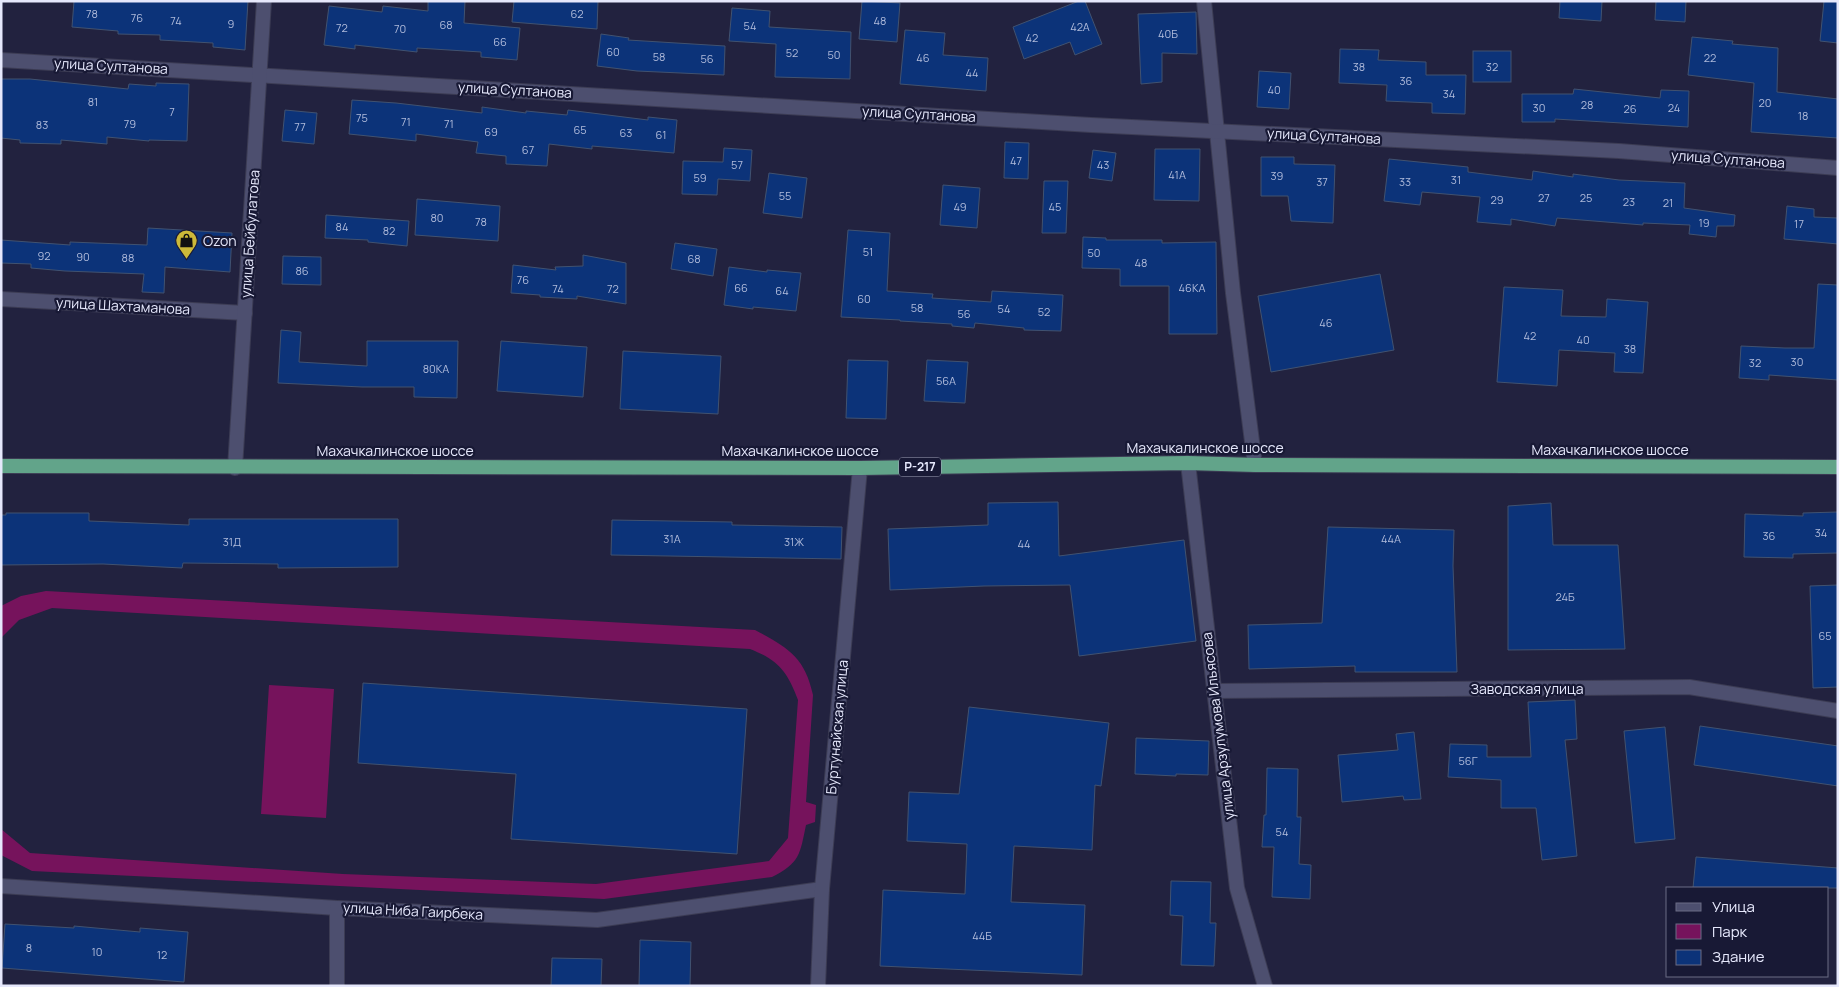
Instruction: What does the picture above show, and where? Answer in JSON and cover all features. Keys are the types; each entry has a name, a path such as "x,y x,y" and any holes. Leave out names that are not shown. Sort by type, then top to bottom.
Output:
{"highway":[{"name":"Махачкалинское шоссе","path":"1,466 860,468 1188,463 1254,465 1838,467"}],"street":[{"name":"улица Бейбулатова","path":"235,468 264,1"},
{"path":"1204,1 1233,294 1254,465"},
{"name":"улица Султанова","path":"1,60 1216,131 1619,150 1838,168"},
{"name":"улица Шахтаманова","path":"1,299 245,313"},
{"name":"улица Арзулумова Ильясова","path":"1188,463 1237,888 1265,986"},
{"name":"Буртунайская улица","path":"818,986 822,889 860,468"},
{"name":"Заводская улица","path":"1214,691 1689,687 1838,711"},
{"name":"улица Ниба Гаирбека","path":"1,886 337,908 597,920 822,889"},
{"path":"337,908 337,986"}],"green space":[{"path":"46,591 755,630 776,642 793,655 800,662 810,682 813,695 806,802 816,805 815,822 806,825 797,857 788,867 772,877 604,899 32,871 1,855 1,829 30,853 343,874 596,884 769,861 788,838 798,700 790,681 775,662 750,649 52,608 19,620 1,638 1,606 21,596"},
{"path":"269,685 334,689 326,818 261,814"}],"building":[{"path":"74,1 248,1 245,50 213,47 213,43 160,40 160,35 118,34 118,31 72,27"},
{"path":"428,1 465,1 464,23 520,28 517,60 481,57 481,52 417,48 417,52 355,45 355,49 324,45 329,6 382,12 383,6 428,11"},
{"path":"514,1 598,1 597,29 512,22"},
{"path":"862,1 900,3 897,42 859,39"},
{"path":"1079,1 1085,1 1102,44 1075,55 1070,42 1024,59 1013,27"},
{"path":"1560,1 1602,1 1601,21 1559,18"},
{"path":"1656,1 1686,1 1685,22 1655,20"},
{"path":"1824,1 1838,1 1838,43 1820,41"},
{"path":"732,8 770,11 769,27 851,32 850,79 775,77 776,44 729,41"},
{"path":"1196,12 1197,54 1162,53 1162,82 1141,84 1138,14"},
{"path":"905,30 945,33 943,55 988,58 986,91 900,84"},
{"path":"601,34 629,38 628,40 725,46 724,75 637,71 597,66"},
{"path":"1692,37 1733,41 1732,44 1778,48 1777,92 1838,99 1838,138 1751,132 1754,83 1688,75"},
{"path":"1340,49 1379,50 1378,60 1426,62 1426,75 1466,75 1465,114 1432,113 1432,103 1386,101 1387,85 1339,83"},
{"path":"1473,51 1511,51 1511,82 1473,82"},
{"path":"1259,71 1291,73 1289,109 1257,107"},
{"path":"1,79 30,79 128,89 129,84 156,86 156,83 189,84 187,141 149,141 107,137 107,144 61,140 61,144 20,143 20,140 1,138"},
{"path":"1574,89 1660,98 1661,90 1689,91 1688,127 1555,119 1555,122 1522,122 1522,94 1573,94"},
{"path":"352,100 482,113 482,107 526,113 526,111 567,115 568,110 648,120 648,117 677,120 674,153 592,146 592,149 549,144 547,166 506,164 506,156 476,153 478,142 416,134 416,141 349,134"},
{"path":"285,110 317,113 314,144 282,141"},
{"path":"1005,142 1029,143 1028,179 1004,178"},
{"path":"724,148 752,150 750,181 718,179 717,195 682,194 683,161 723,162"},
{"path":"1155,149 1200,149 1199,201 1154,200"},
{"path":"1093,150 1116,153 1112,181 1089,178"},
{"path":"1261,157 1294,157 1294,164 1335,165 1333,223 1291,221 1288,196 1261,196"},
{"path":"1389,159 1468,167 1468,172 1532,180 1533,171 1573,177 1573,174 1619,180 1685,183 1684,208 1735,215 1734,226 1717,226 1716,237 1689,234 1690,225 1643,223 1643,225 1557,218 1555,226 1511,219 1511,225 1477,222 1480,197 1422,192 1420,205 1384,201"},
{"path":"769,173 807,178 802,218 763,213"},
{"path":"1044,181 1068,181 1066,233 1042,233"},
{"path":"943,185 980,188 977,228 940,225"},
{"path":"417,199 500,206 498,241 415,235"},
{"path":"1787,206 1814,209 1814,217 1838,218 1838,244 1784,239"},
{"path":"326,215 409,221 407,246 368,242 368,240 325,238"},
{"path":"148,228 232,233 230,272 165,267 164,293 142,292 144,274 65,271 31,268 31,264 1,263 1,240 70,245 70,242 147,245"},
{"path":"848,230 890,233 887,291 933,294 932,298 991,302 992,291 1063,295 1061,331 1024,330 1024,328 975,323 974,328 952,326 952,324 841,317"},
{"path":"1083,237 1106,238 1106,240 1162,240 1162,243 1216,242 1217,334 1169,334 1169,286 1120,286 1120,269 1082,268"},
{"path":"675,243 717,249 713,276 671,269"},
{"path":"583,255 626,263 626,304 577,296 577,299 511,293 513,265 556,270 555,267 583,266"},
{"path":"283,256 321,257 321,285 282,284"},
{"path":"729,267 767,272 767,270 801,273 796,311 753,307 753,309 724,305"},
{"path":"1380,274 1394,350 1271,372 1258,296"},
{"path":"1818,284 1838,285 1838,380 1769,375 1769,380 1739,378 1741,346 1814,348"},
{"path":"1504,287 1563,290 1561,316 1606,317 1607,299 1648,302 1643,373 1614,372 1615,353 1559,350 1557,386 1497,382"},
{"path":"281,330 301,332 299,362 367,366 367,341 458,341 457,398 414,397 414,387 362,387 278,383"},
{"path":"501,341 587,347 583,397 497,391"},
{"path":"623,351 721,356 718,414 620,409"},
{"path":"848,360 888,361 886,419 846,418"},
{"path":"927,360 968,362 965,403 924,401"},
{"path":"1058,502 1059,556 1184,540 1196,641 1079,656 1070,585 890,590 888,529 988,525 988,503"},
{"path":"1551,503 1553,545 1618,545 1625,649 1508,650 1508,506"},
{"path":"1838,512 1838,553 1793,554 1793,558 1744,557 1745,514 1803,516 1803,513"},
{"path":"6,513 89,513 89,521 189,525 189,519 398,519 398,567 278,568 278,564 183,563 182,568 103,564 1,565 1,515 6,515"},
{"path":"612,520 732,522 732,525 842,527 841,559 611,555"},
{"path":"1328,527 1454,530 1453,566 1457,672 1355,672 1355,666 1249,669 1248,625 1322,623"},
{"path":"1838,585 1838,687 1813,688 1810,586"},
{"path":"363,683 747,709 737,854 511,839 516,774 358,763"},
{"path":"1575,700 1577,739 1565,740 1577,856 1542,860 1536,808 1501,808 1501,780 1448,777 1450,744 1487,745 1487,757 1531,757 1528,702"},
{"path":"969,707 1109,723 1101,786 1095,785 1092,850 1014,846 1011,902 1085,905 1082,975 880,966 883,890 965,894 967,844 907,841 909,792 959,794"},
{"path":"1700,726 1838,746 1838,786 1694,765"},
{"path":"1665,727 1675,839 1635,843 1624,731"},
{"path":"1414,732 1421,799 1404,800 1403,796 1342,802 1338,755 1398,750 1396,734"},
{"path":"1136,738 1209,741 1208,775 1135,774"},
{"path":"1267,768 1298,769 1297,817 1301,817 1299,864 1311,865 1310,899 1272,897 1274,847 1262,847 1264,815 1266,815"},
{"path":"1696,857 1838,868 1838,888 1693,887"},
{"path":"1171,881 1211,882 1210,923 1216,923 1214,966 1181,965 1183,916 1170,915"},
{"path":"5,924 74,928 74,926 140,932 140,928 188,932 184,982 2,968"},
{"path":"640,940 691,942 690,986 639,986"},
{"path":"552,958 602,959 601,986 551,986"}],"place":[{"name":"Ozon","path":"187,260"}]}
